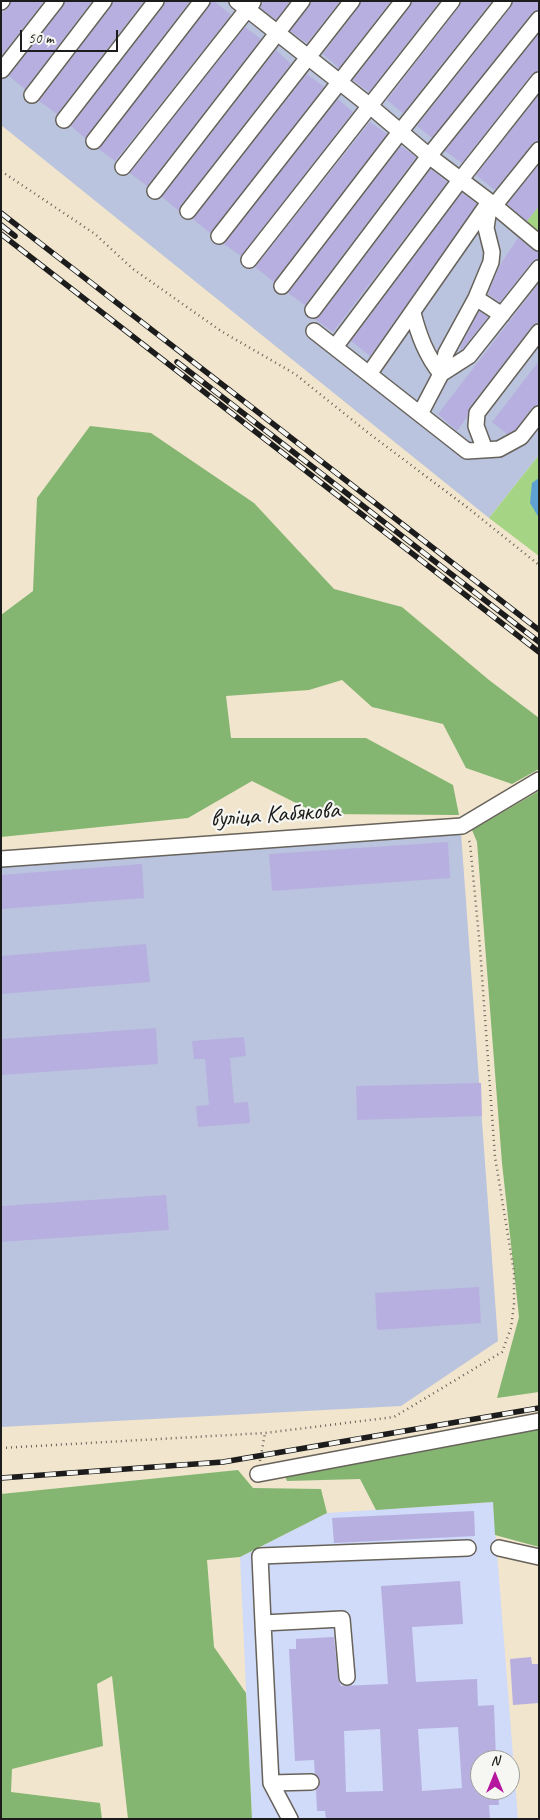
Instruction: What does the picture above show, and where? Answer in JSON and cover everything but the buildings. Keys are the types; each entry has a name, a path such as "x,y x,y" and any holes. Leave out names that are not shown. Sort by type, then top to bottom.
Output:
{"street":[{"path":"2,70 56,1"},
{"path":"32,95 104,1"},
{"path":"64,120 156,1"},
{"path":"94,141 202,1"},
{"path":"155,190 302,1"},
{"path":"188,211 352,1"},
{"path":"219,236 404,1"},
{"path":"249,260 452,1"},
{"path":"282,286 400,132 504,1"},
{"path":"123,167 246,4 278,33 539,243"},
{"path":"313,310 430,156 539,19"},
{"path":"335,347 461,179 539,80"},
{"path":"370,374 492,204 539,150"},
{"path":"420,414 440,374 446,353 476,298 491,262 492,252 486,228 492,204"},
{"path":"440,374 469,356 539,268"},
{"path":"476,298 502,315"},
{"path":"413,313 420,340 429,360 440,374"},
{"path":"314,330 467,451 499,449 521,437 539,414"},
{"path":"485,450 476,426 477,413 539,332"},
{"name":"вуліца Кабякова","path":"1,859 462,826 539,780"},
{"path":"258,1474 539,1421"},
{"path":"290,1819 271,1783 260,1556 468,1548"},
{"path":"499,1548 539,1557"},
{"path":"263,1623 342,1619 347,1677"},
{"path":"271,1783 311,1782"}],"path":[{"path":"1,171 95,234 133,268 221,331 296,374 370,435 539,564"},
{"path":"1,1448 265,1433 394,1417 502,1352 511,1328 514,1304 514,1272 495,1157 470,843 462,826"},
{"path":"258,1474 265,1433"}],"shaded area":[{"path":"1,1 539,1 539,455 489,518 1,125"},
{"path":"461,833 498,1341 401,1406 1,1427 1,866"},
{"path":"493,1502 513,1750 470,1750 470,1800 517,1800 518,1819 252,1819 240,1557 327,1513"}],"green space":[{"path":"539,206 539,234 525,223"},
{"path":"90,426 151,433 254,503 334,589 402,607 489,680 539,718 539,769 512,784 466,768 443,724 372,707 342,680 309,690 226,696 231,738 366,738 453,785 459,815 318,814 252,781 188,818 1,837 1,615 33,591 37,498"},
{"path":"539,455 539,556 489,518"},
{"path":"539,791 539,1392 497,1398 519,1317 502,1163 477,842 472,830"},
{"path":"539,1416 539,1547 495,1535 493,1502 376,1510 360,1479 287,1481 279,1462"},
{"path":"238,1470 253,1488 321,1489 327,1513 240,1557 207,1560 214,1647 246,1693 252,1819 128,1819 112,1676 97,1684 103,1746 12,1769 11,1792 100,1803 102,1819 1,1819 1,1494"}],"water":[{"path":"539,478 539,518 530,503 532,483"}],"railway":[{"path":"1,213 539,630"},
{"path":"1,225 15,236"},
{"path":"1,234 539,652"},
{"path":"177,362 539,642"},
{"path":"1,1478 223,1462 539,1408"}]}
